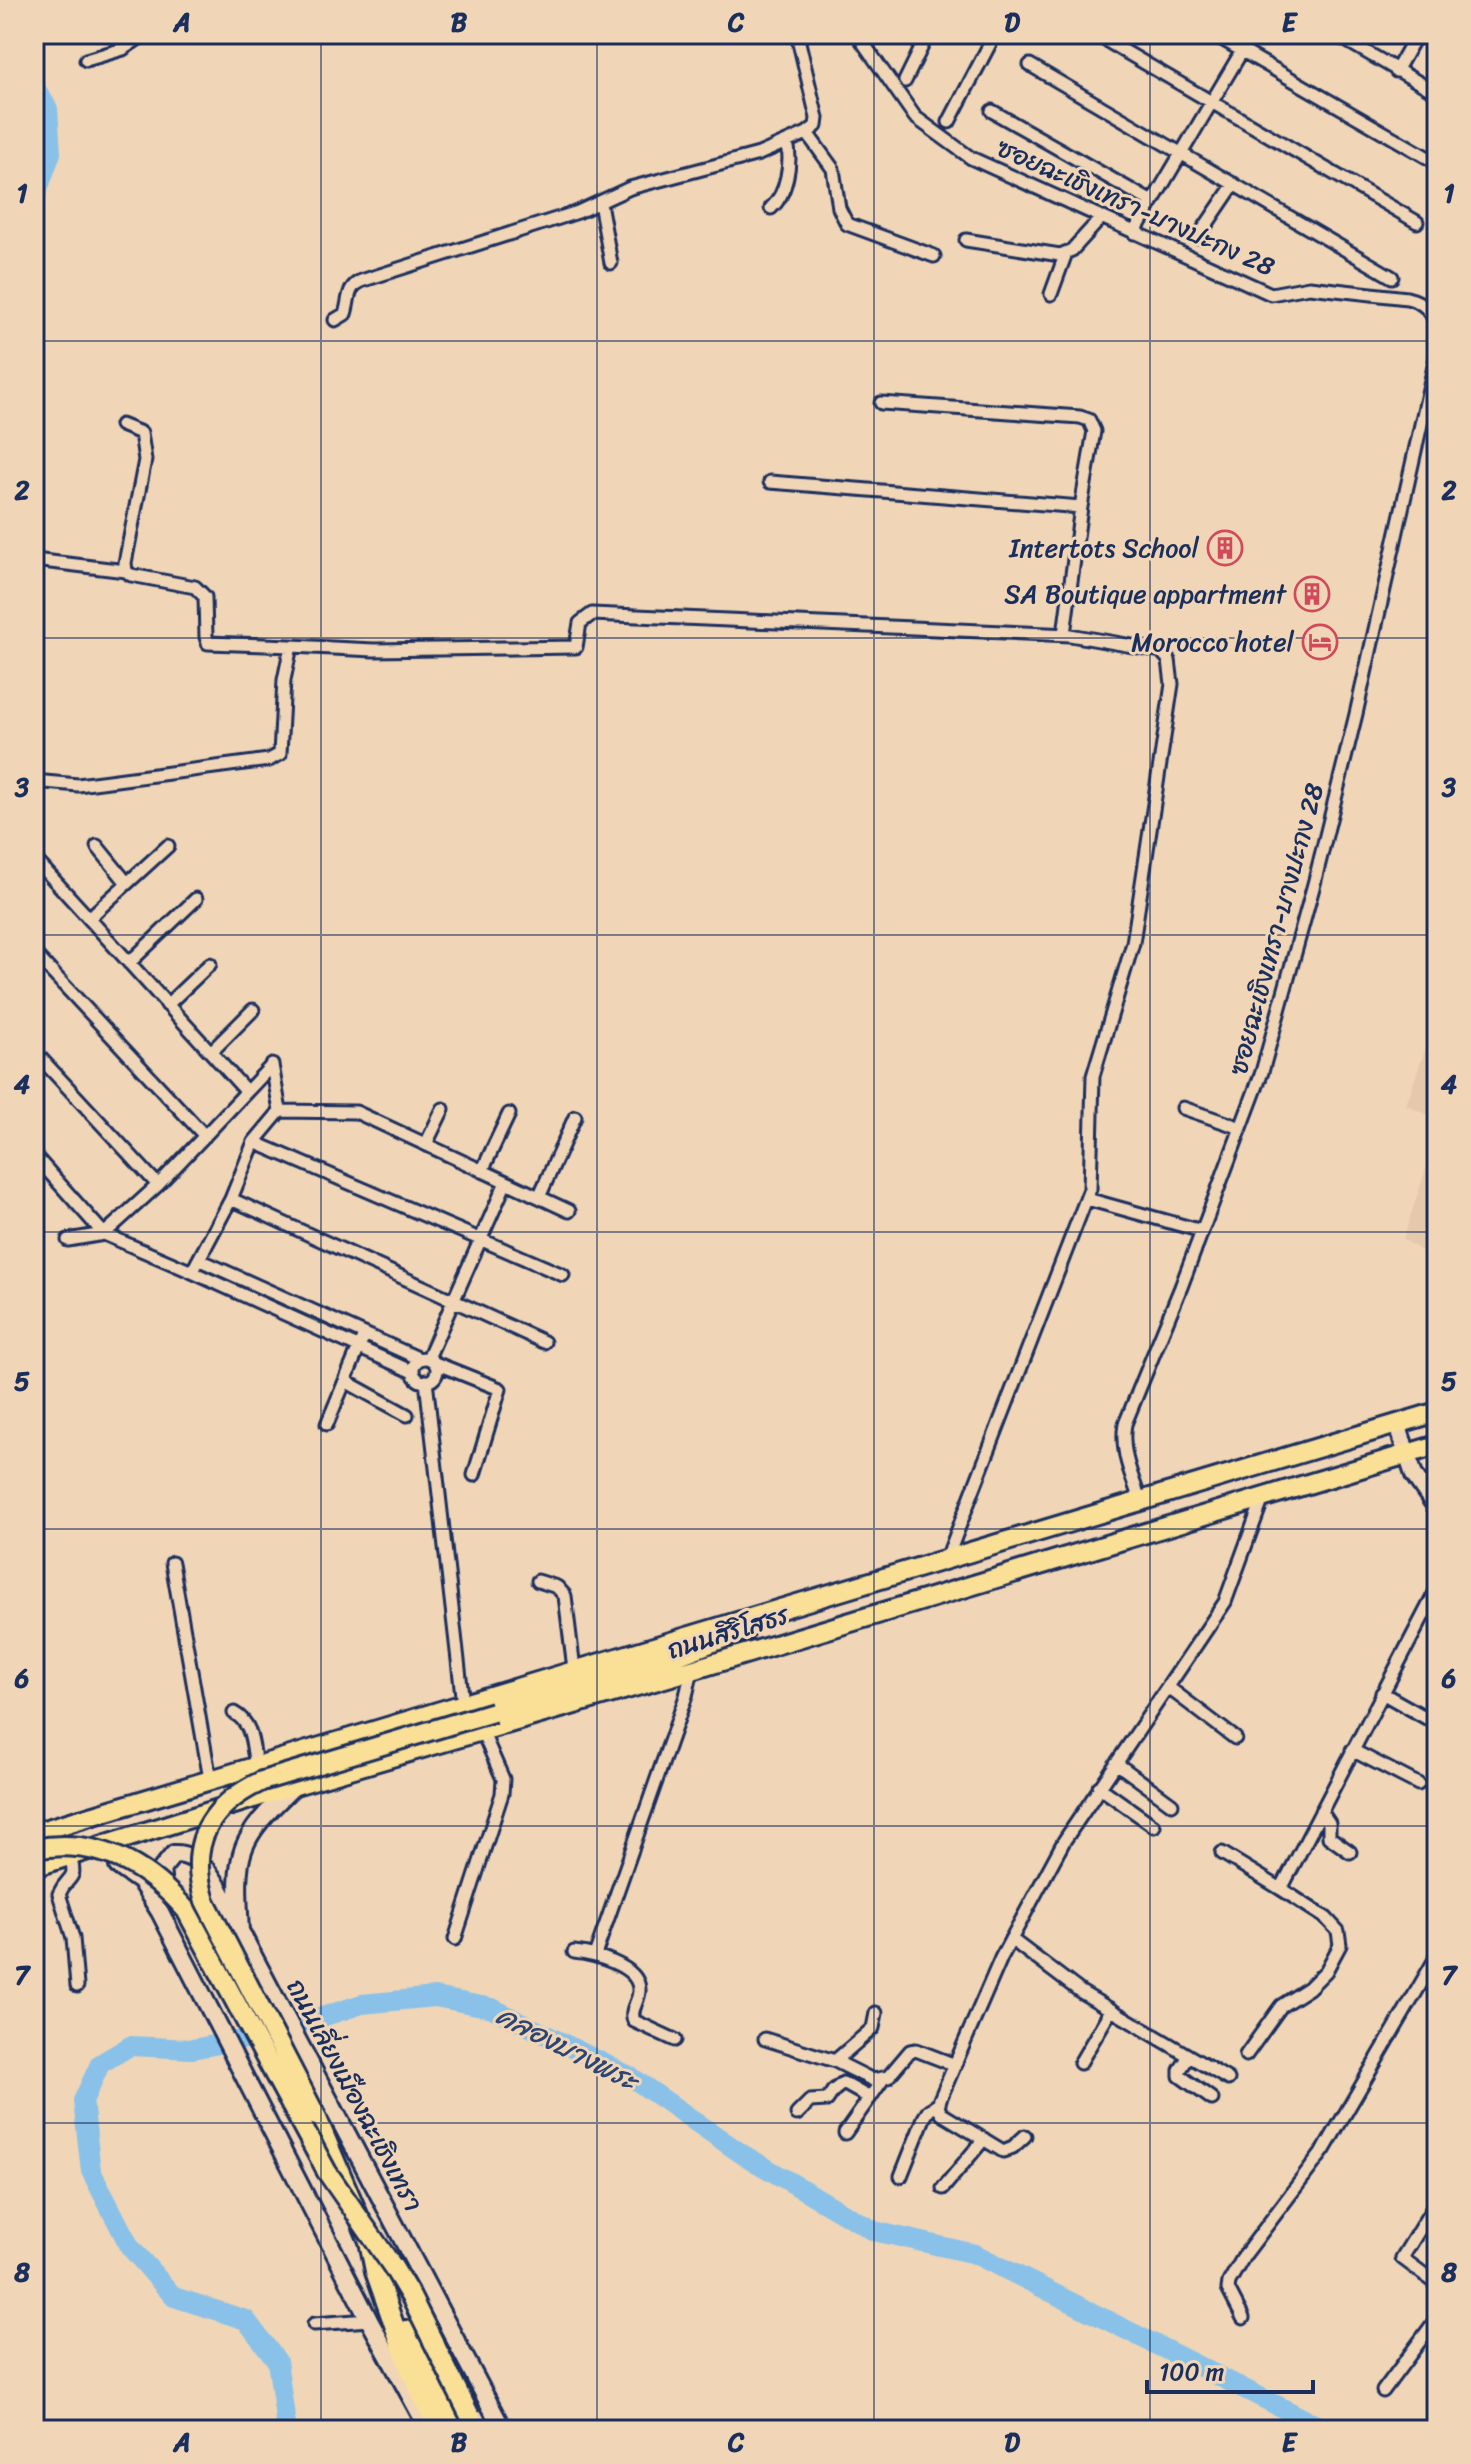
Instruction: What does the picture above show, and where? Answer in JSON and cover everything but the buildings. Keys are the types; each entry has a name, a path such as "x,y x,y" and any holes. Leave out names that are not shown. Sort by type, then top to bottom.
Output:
{"highway":[{"name":"ถนนสิริโสธร","path":"34,1833 1437,1412"},
{"name":"ถนนสิริโสธร","path":"34,1867 295,1785 692,1670 1437,1445"},
{"path":"439,2430 410,2370 375,2271 369,2241 316,2116 205,1901 198,1872 202,1837 222,1807 240,1792 262,1781 676,1656 830,1594"},
{"path":"179,1789 173,1800 173,1808 184,1819"},
{"path":"132,1804 146,1813 148,1821 145,1832"},
{"path":"34,1849 72,1845 110,1853 149,1874 167,1888 186,1910 327,2172 411,2297 468,2425"},
{"path":"375,2271 468,2425"}],"main road":[{"path":"1397,1424 1420,1488 1437,1508"},
{"name":"ถนนเลี่ยงเมืองฉะเชิงเทรา","path":"295,1785 259,1818 243,1847 237,1880 240,1931 503,2430"},
{"path":"74,1854 121,1867 141,1882 160,1912 369,2320 429,2430"},
{"path":"178,1948 161,1881 161,1870 174,1854 185,1854 219,1886 240,1931"}],"street":[{"path":"86,60 123,49 145,34"},
{"path":"335,320 345,314 353,285 361,281 600,203 630,188 759,154 807,133 816,126 817,118 797,34"},
{"name":"ซอยฉะเชิงเทรา-บางปะกง 28","path":"857,34 915,117 971,158 1271,294 1309,287 1416,300 1429,309 1437,329"},
{"path":"905,81 928,34"},
{"path":"949,122 995,34"},
{"path":"1095,34 1417,222"},
{"path":"1213,34 1437,163"},
{"path":"1134,233 1252,34"},
{"path":"1396,71 1417,34"},
{"path":"1339,35 1437,93"},
{"path":"1030,65 1392,277"},
{"path":"992,111 1152,202"},
{"path":"807,133 833,169 839,208 847,224 934,256"},
{"path":"771,208 778,202 790,160 787,142"},
{"path":"1198,237 1234,184"},
{"path":"600,203 611,263"},
{"path":"1051,294 1066,253 1101,218"},
{"path":"966,240 1060,255 1066,253"},
{"name":"ซอยฉะเชิงเทรา-บางปะกง 28","path":"1140,1500 1126,1461 1125,1424 1262,1072 1316,875 1365,675 1436,361"},
{"path":"881,403 1089,420 1094,431 1064,634"},
{"path":"121,425 141,433 145,460 126,571"},
{"path":"770,482 1081,507"},
{"path":"34,560 126,571 131,575 195,587 205,597 208,643 374,650 576,647 580,623 592,614 1064,634 1161,651 1169,660 1172,684 1133,943 1093,1076 1092,1166 1087,1199 947,1558"},
{"path":"34,781 78,785 269,760 280,754 284,680 291,646"},
{"path":"97,846 127,883"},
{"path":"89,918 168,846"},
{"path":"34,858 246,1091"},
{"path":"129,963 196,899"},
{"path":"34,953 205,1136"},
{"path":"167,1005 210,964"},
{"path":"211,1052 253,1010"},
{"path":"34,1051 158,1185"},
{"path":"68,1240 104,1234 158,1185 272,1065 280,1111 254,1142 231,1199 192,1272"},
{"path":"1183,1108 1241,1128"},
{"path":"426,1144 443,1109"},
{"path":"280,1111 356,1112 569,1211"},
{"path":"482,1171 509,1114"},
{"path":"539,1197 575,1117"},
{"path":"254,1142 563,1275"},
{"path":"34,1155 104,1234 413,1372"},
{"path":"426,1381 416,1378 414,1364 428,1360 506,1182"},
{"path":"231,1199 544,1342"},
{"path":"1087,1199 1202,1231"},
{"path":"200,1260 500,1389 474,1475"},
{"path":"327,1424 366,1332"},
{"path":"426,1381 435,1375 428,1360"},
{"path":"345,1381 407,1415"},
{"path":"426,1381 463,1704"},
{"path":"901,2176 924,2118 929,2110 939,2104 1011,1939 1064,1841 1225,1602 1263,1498"},
{"path":"172,1563 210,1779"},
{"path":"538,1581 557,1587 565,1596 574,1669"},
{"path":"1281,1889 1437,1589"},
{"path":"595,1955 686,1696 692,1670"},
{"path":"1169,1688 1235,1738"},
{"path":"1382,1693 1437,1724"},
{"path":"234,1713 242,1717 249,1727 256,1765"},
{"path":"455,1939 502,1794 503,1779 482,1731"},
{"path":"1352,1750 1418,1784"},
{"path":"1116,1763 1172,1804"},
{"path":"1099,1787 1154,1826"},
{"path":"1321,1811 1327,1816 1329,1837 1350,1852"},
{"path":"1222,1853 1326,1918 1338,1931 1340,1945 1326,1971 1309,1988 1281,2006 1246,2055"},
{"path":"74,1854 74,1877 59,1894 73,1938 77,1986"},
{"path":"1011,1939 1081,1992 1228,2079"},
{"path":"574,1952 595,1955 617,1964 639,1984 638,1998 632,2012 634,2021 675,2040"},
{"path":"1243,2318 1228,2289 1229,2282 1244,2256 1324,2150 1437,1956"},
{"path":"1080,2063 1111,2010"},
{"path":"835,2061 873,2028 876,2013"},
{"path":"765,2039 835,2061 873,2080 888,2077 910,2051 916,2050 955,2065"},
{"path":"1189,2056 1180,2070 1180,2076 1212,2099"},
{"path":"845,2133 883,2079"},
{"path":"797,2114 810,2101 827,2100 843,2083 870,2098"},
{"path":"939,2104 942,2114 1003,2151 1025,2136"},
{"path":"943,2188 984,2139"},
{"path":"1437,2201 1402,2258 1437,2283"},
{"path":"1383,2391 1437,2318"},
{"path":"314,2324 369,2320"}],"shaded area":[{"path":"1437,1014 1437,1119 1406,1105"},
{"path":"1437,1135 1437,1261 1403,1239"}],"waterway":[{"name":"คลองบางพระ","path":"34,86 48,109 51,153 34,201"},
{"name":"คลองบางพระ","path":"284,2430 277,2361 246,2320 174,2297 130,2247 91,2171 83,2101 100,2064 130,2046 192,2049 267,2035 362,2004 435,1997 492,2008 631,2077 742,2154 874,2231 975,2254 1326,2430"}],"place":[{"name":"Intertots School","path":"1225,548"},
{"name":"SA Boutique appartment","path":"1312,594"},
{"name":"Morocco hotel","path":"1320,642"}]}
